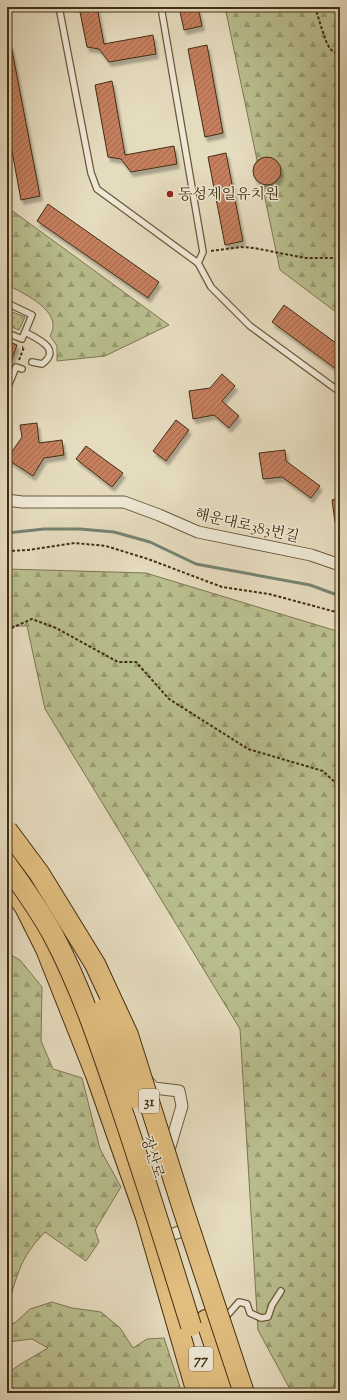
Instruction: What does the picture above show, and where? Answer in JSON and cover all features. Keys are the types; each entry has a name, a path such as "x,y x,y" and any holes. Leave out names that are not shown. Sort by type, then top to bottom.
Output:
{"highway":[{"name":"31","path":"7,830 39,873 95,964 128,1035 244,1393"},
{"name":"장산로","path":"7,847 26,872 62,926 92,981 116,1043 231,1393"},
{"name":"장산로","path":"7,865 51,933 72,974 92,1026 154,1206 211,1393"},
{"path":"7,881 25,907 46,949 96,1075 146,1217 198,1393"}],"street":[{"name":"해운대로383번길","path":"7,500 22,502 124,502 198,532 311,555 340,565"},
{"path":"7,824 41,891 91,965 132,1065 154,1088 180,1091 182,1106 169,1150 182,1231 231,1371 247,1393"},
{"path":"7,881 27,900 65,979 127,1145 158,1240 200,1387 198,1393"},
{"path":"27,900 41,891"},
{"path":"158,1240 182,1231"}],"lane":[{"path":"59,7 91,173 97,189 198,263 211,287 250,326 340,392"},
{"path":"160,7 203,252 198,263"},
{"path":"7,303 32,315 22,340 7,333"},
{"path":"25,332 45,342 48,348 49,354 47,361 42,364 32,362"},
{"path":"7,383 9,384 19,368"},
{"path":"214,1322 224,1319 239,1302 248,1304 250,1313 260,1318 268,1317 272,1305 281,1291"}],"path":[{"path":"315,7 325,39 330,49 340,56"},
{"path":"203,252 241,247 254,248 305,258 340,258"},
{"path":"19,368 24,347 19,345 22,340"},
{"path":"7,551 29,550 75,543 106,546 148,559 222,587 269,594 340,613"},
{"path":"7,630 32,619 56,628 118,662 136,662 169,699 248,749 323,771 340,787"}],"green space":[{"path":"225,7 340,7 340,315 280,270"},
{"path":"7,207 169,325 105,356 57,361 57,346 50,336 53,327 49,313 29,296 7,285"},
{"path":"7,310 25,317 19,330 7,325"},
{"path":"7,569 146,573 340,632 340,1393 292,1393 258,1330 240,1029 45,709 27,626 7,626"},
{"path":"7,953 20,960 42,987 41,1041 53,1069 82,1078 100,1149 121,1187 95,1230 99,1242 86,1261 45,1232 23,1262 10,1299 7,1301"},
{"path":"52,1302 72,1308 101,1312 120,1328 133,1348 147,1339 164,1338 182,1393 7,1393 7,1374 48,1348 32,1339 7,1342 7,1326 16,1322 30,1309"}],"building":[{"path":"79,7 97,7 104,44 153,35 156,54 109,62 99,49 87,47"},
{"path":"179,7 198,7 202,26 184,30"},
{"path":"7,45 11,45 40,196 21,200 7,124"},
{"path":"207,45 223,133 205,137 188,49"},
{"path":"112,81 125,155 174,146 177,164 131,172 121,159 108,157 95,85"},
{"path":"226,153 243,241 225,245 208,157"},
{"path":"267,157 277,161 281,171 277,181 267,185 257,181 253,171 257,161"},
{"path":"48,204 159,282 148,298 37,221"},
{"path":"284,305 340,346 340,372 272,322"},
{"path":"7,341 17,345 8,370 7,370"},
{"path":"222,374 235,386 222,401 239,416 229,428 214,415 193,419 189,391 210,388"},
{"path":"176,420 189,430 166,461 153,451"},
{"path":"37,423 39,443 62,440 64,455 44,458 33,476 7,459 22,437 20,425"},
{"path":"86,446 123,473 112,487 76,459"},
{"path":"285,450 286,461 320,486 311,498 282,477 263,479 259,453"},
{"path":"340,498 340,522 335,522 332,500"}],"waterway":[{"path":"7,533 44,529 80,529 114,532 150,542 196,564 310,585 340,596"}],"place":[{"name":"동성제일유치원","path":"170,194"}]}
